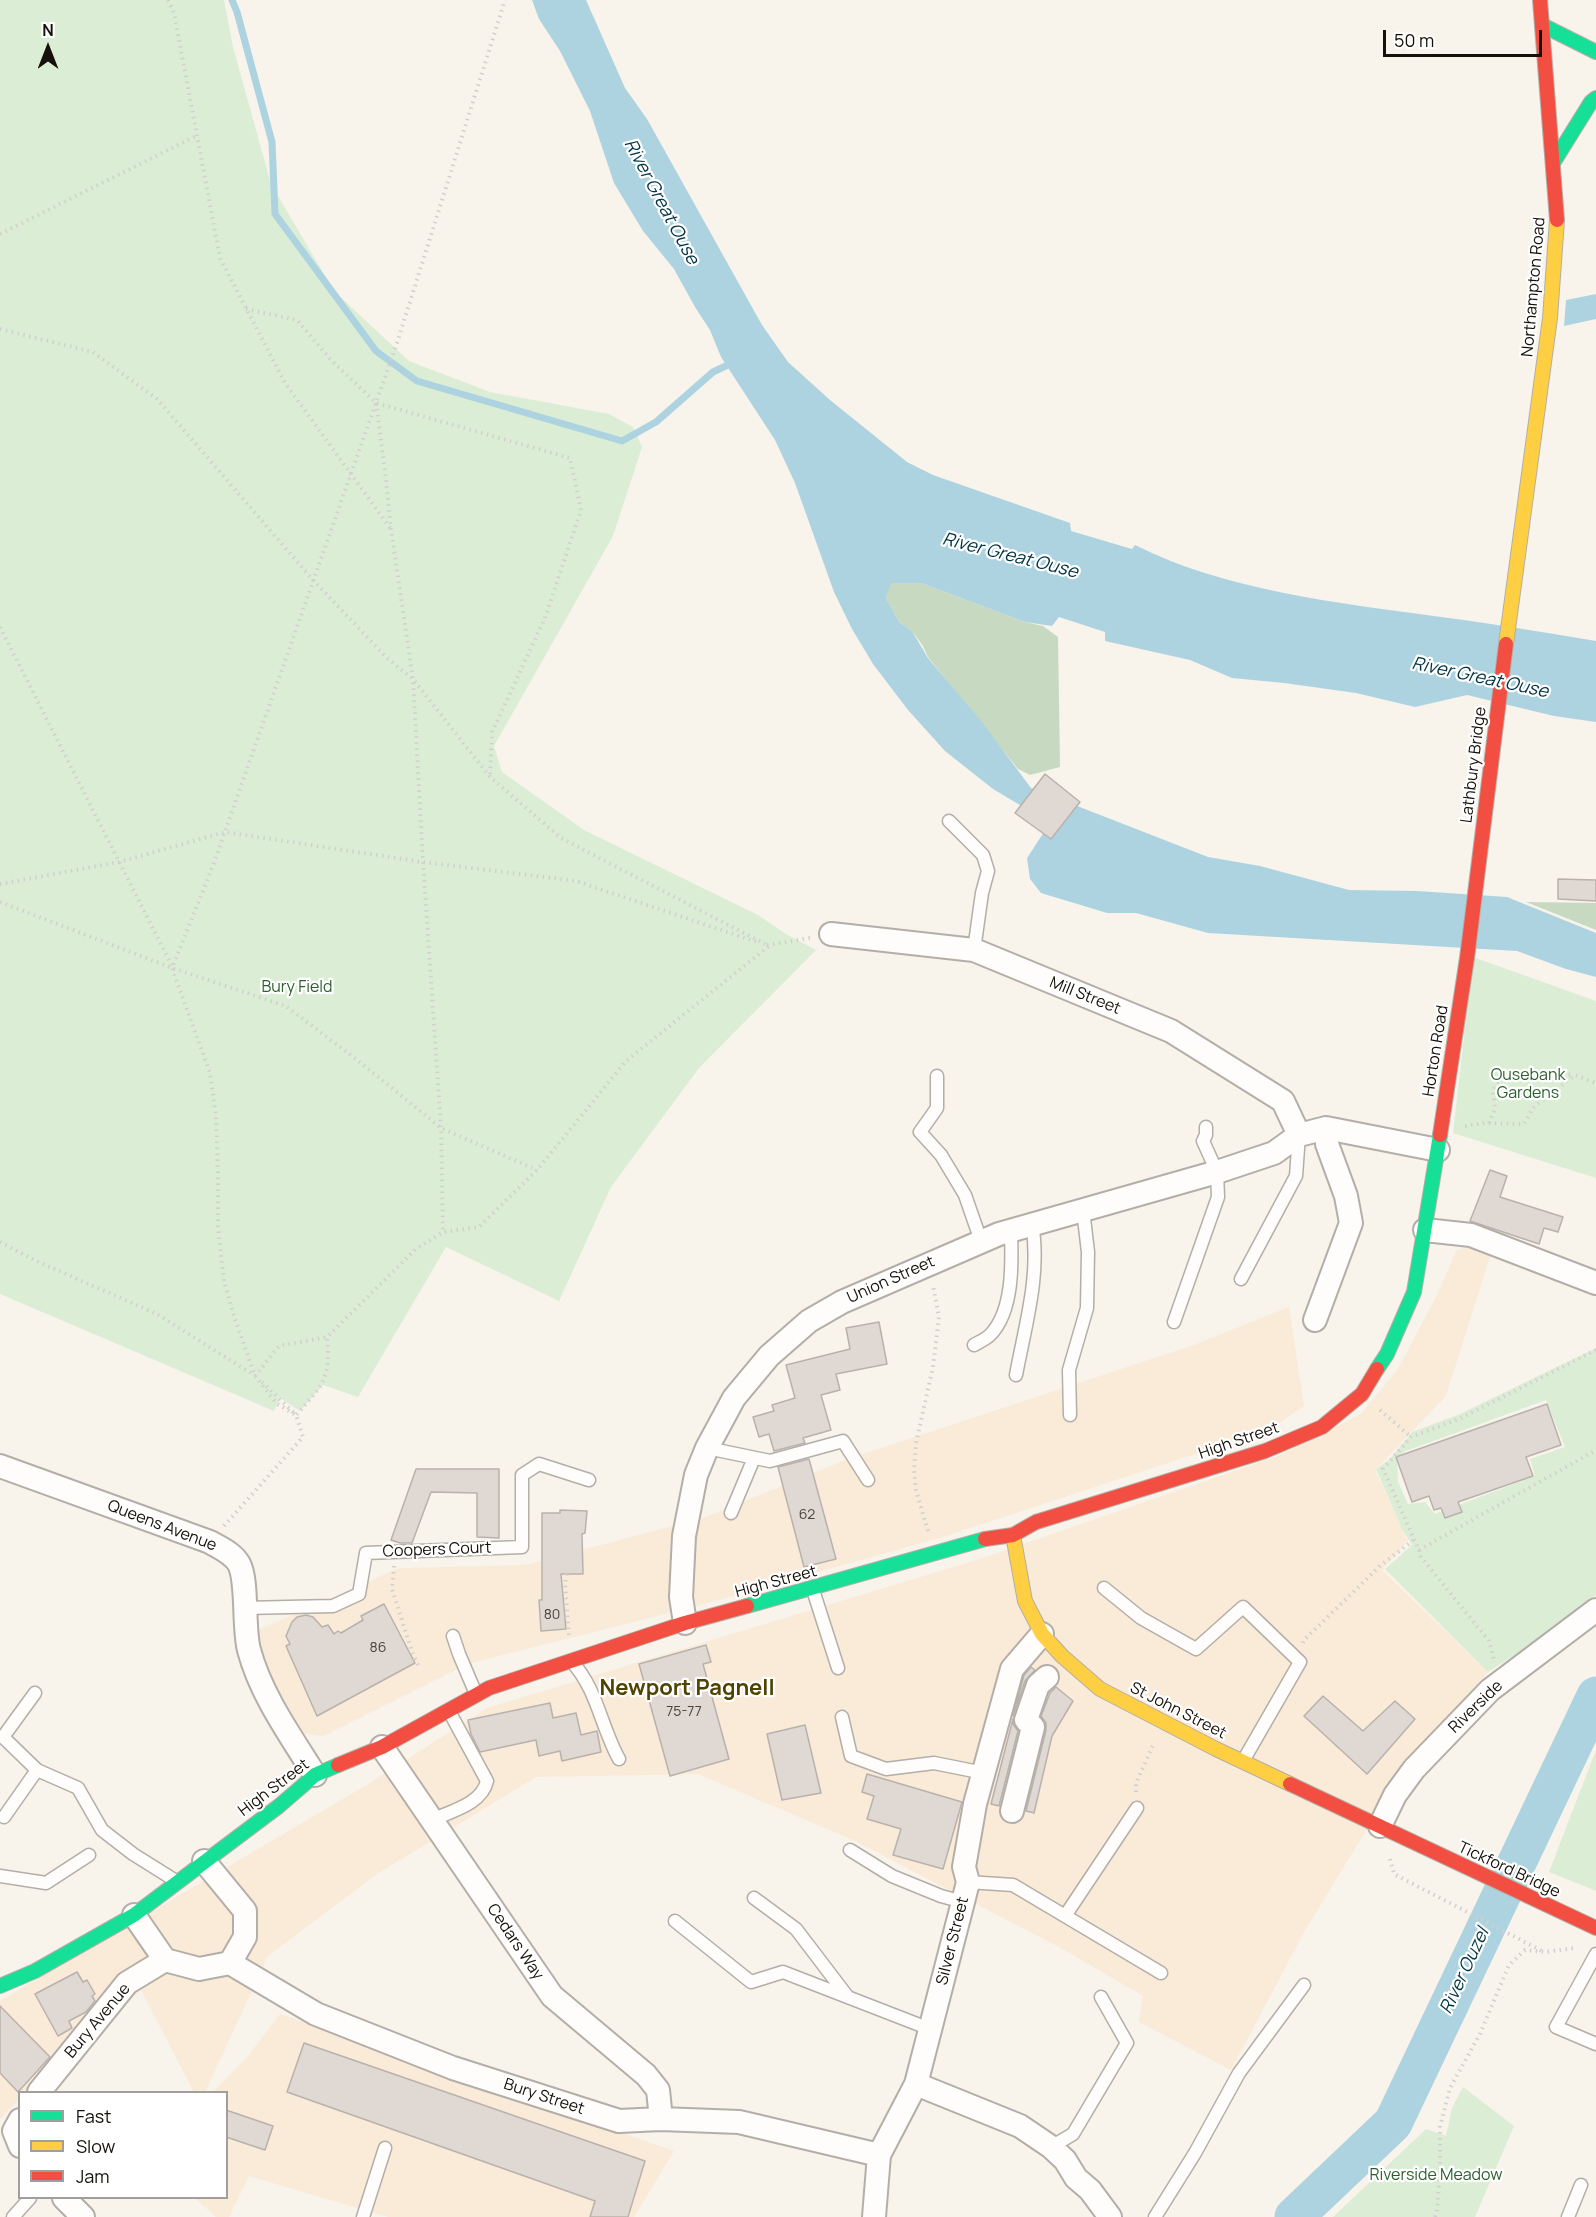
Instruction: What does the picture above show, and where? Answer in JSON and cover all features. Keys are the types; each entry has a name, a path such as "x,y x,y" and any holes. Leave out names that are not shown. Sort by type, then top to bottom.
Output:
{"main road":[{"name":"Northampton Road","path":"1515,576 1550,318 1558,213 1540,0"},
{"path":"1542,25 1596,52"},
{"path":"1553,163 1591,102 1596,98"},
{"name":"Lathbury Bridge","path":"1467,958 1515,576"},
{"name":"Horton Road","path":"1440,1139 1467,958"},
{"name":"High Street","path":"0,1986 35,1971 135,1915 279,1806 315,1775 382,1747 489,1688 685,1623 812,1589 974,1541 1013,1535 1036,1522 1265,1451 1322,1427 1362,1394 1388,1354 1414,1292 1440,1139"},
{"name":"St John Street","path":"1013,1535 1025,1600 1042,1634 1062,1656 1100,1689 1243,1762 1408,1841"},
{"name":"Tickford Bridge","path":"1408,1841 1596,1928"}],"street":[{"name":"Mill Street","path":"831,934 974,950 1171,1031 1283,1101 1299,1135"},
{"path":"1315,1320 1351,1223 1346,1196 1327,1144 1326,1128"},
{"path":"1299,1135 1326,1128 1440,1139"},
{"name":"Union Street","path":"685,1623 681,1597 684,1536 696,1475 707,1448 734,1398 769,1356 809,1321 842,1302 981,1241 1274,1153 1299,1135"},
{"path":"1425,1230 1472,1235 1596,1283"},
{"name":"Queens Avenue","path":"0,1466 210,1542 230,1553 239,1564 248,1648 258,1676 282,1724 315,1775"},
{"name":"Riverside","path":"1380,1826 1395,1795 1414,1769 1490,1690 1596,1610"},
{"name":"Silver Street","path":"874,2217 879,2156 916,2085 966,1892 964,1867 975,1804 1012,1669 1042,1634"},
{"path":"1012,1811 1033,1727 1026,1720 1038,1685 1047,1677"},
{"name":"Cedars Way","path":"382,1747 552,1996 646,2075 658,2090 661,2119"},
{"path":"135,1915 165,1960 199,1969 230,1963 245,1937 245,1911 204,1861"},
{"name":"Bury Avenue","path":"40,2091 128,1983 165,1960"},
{"name":"Bury Street","path":"230,1963 316,2013 453,2068 619,2121 661,2119 739,2122 879,2156"},
{"path":"916,2085 1020,2126 1051,2147 1065,2160 1076,2178 1090,2190 1110,2217"},
{"path":"18,2124 15,2131 18,2140"},
{"path":"65,2199 83,2217"}],"lane":[{"path":"949,821 983,855 988,871 982,893 974,950"},
{"path":"937,1077 938,1108 920,1132 941,1155 965,1195 981,1241"},
{"path":"1174,1322 1218,1197 1207,1174 1203,1141 1206,1126"},
{"path":"1241,1279 1296,1176 1299,1135"},
{"path":"1070,1415 1069,1370 1087,1308 1088,1252 1083,1210"},
{"path":"974,1346 990,1335 1001,1318 1022,1227"},
{"path":"1016,1375 1033,1283 1036,1245 1022,1227"},
{"path":"707,1448 770,1461 843,1441 868,1480"},
{"path":"731,1513 754,1458"},
{"name":"Coopers Court","path":"244,1608 333,1605 359,1594 366,1553 522,1547 522,1475 539,1464 589,1480"},
{"path":"1104,1588 1141,1618 1196,1649 1243,1607 1300,1662 1243,1762"},
{"path":"812,1589 838,1668"},
{"path":"453,1636 476,1695"},
{"path":"570,1660 580,1670 619,1759"},
{"path":"35,1693 3,1737 37,1770 78,1788 102,1830 133,1854 177,1882"},
{"path":"432,1820 473,1801 485,1790 487,1781 448,1710"},
{"path":"842,1717 851,1756 886,1769 934,1763 984,1773"},
{"path":"4,1817 37,1770"},
{"path":"1065,1916 1137,1808"},
{"path":"850,1850 892,1876 941,1896 1013,1886 1161,1973"},
{"path":"0,1876 46,1883 89,1855"},
{"path":"754,1898 796,1929 848,1997"},
{"path":"675,1921 751,1982 783,1972 930,2029"},
{"path":"1596,1954 1556,2027 1596,2044"},
{"path":"1155,2217 1239,2073 1304,1985"},
{"path":"1051,2147 1073,2134 1127,2043 1101,1997"},
{"path":"363,2217 385,2148"},
{"path":"1568,2217 1581,2185"},
{"path":"13,2217 29,2199"}],"path":[{"path":"168,0 174,13 220,258 285,383 391,529"},
{"path":"172,968 225,832 395,348 505,0"},
{"path":"0,234 196,136"},
{"path":"246,309 297,320 331,360 376,403 570,458 580,510 545,618 492,732 490,777"},
{"path":"0,329 93,352 157,399 314,580 388,659 413,679 490,777 561,838 769,946"},
{"path":"376,403 391,529 413,679 441,1128 443,1232"},
{"path":"0,627 172,968 210,1073 216,1116 218,1228 224,1281 245,1353 255,1376"},
{"path":"0,884 119,862 225,832 423,862 576,881 769,946"},
{"path":"0,902 172,968 285,1006 361,1063 441,1128 537,1170"},
{"path":"255,1376 279,1346 327,1337 416,1249 443,1232 478,1227 537,1170 626,1061 769,946 797,941"},
{"path":"1489,1123 1496,1109 1493,1090 1506,1071 1575,1075 1596,1083"},
{"path":"1440,1139 1489,1123 1524,1124 1533,1108 1575,1075"},
{"path":"0,1242 34,1260 158,1314 255,1376 296,1415 303,1437 210,1542"},
{"path":"929,1263 939,1317 933,1367 916,1443 914,1469 916,1490 935,1554"},
{"path":"296,1415 323,1385 330,1361 327,1337"},
{"path":"1490,1690 1495,1662 1489,1641 1421,1557 1383,1468 1411,1437 1459,1419 1596,1350"},
{"path":"1362,1394 1411,1437"},
{"path":"1419,1550 1596,1450"},
{"path":"1300,1662 1304,1640 1381,1565 1414,1540"},
{"path":"396,1551 392,1589 412,1652 419,1666"},
{"path":"567,1574 565,1583 570,1660"},
{"path":"1137,1808 1136,1783 1163,1722"},
{"path":"1394,1874 1545,1953"},
{"path":"1435,2217 1440,2172 1440,2127 1450,2088 1479,2034 1509,1965 1525,1950 1545,1953 1584,1947"}],"shaded area":[{"path":"1469,1246 1492,1250 1446,1396 1375,1470 1408,1541 1382,1570 1488,1672 1401,1773 1304,1932 1231,2070 1139,2022 1143,1996 1061,1948 853,1840 698,1774 536,1777 377,1874 268,1956 205,2091 193,2091 141,1990 27,2091 18,2091 18,2100 0,2119 0,2001 370,1783 487,1708 980,1559 1278,1456 1361,1414 1398,1369 1437,1295 1456,1251"},
{"path":"1289,1307 1304,1406 1271,1429 946,1536 716,1601 467,1664 323,1736 300,1733 275,1696 254,1632 399,1568 525,1565 703,1518 848,1459 1194,1345"},
{"path":"280,2014 674,2151 634,2217 388,2217 249,2176 229,2217 216,2217 196,2199 228,2199 228,2091 214,2091 249,2055"}],"green space":[{"name":"Bury Field","path":"0,0 224,0 233,47 271,184 334,291 409,361 490,392 609,414 633,427 642,447 613,536 494,746 502,772 584,830 758,915 786,934 816,950 699,1068 611,1187 559,1301 446,1247 358,1397 323,1385 300,1411 280,1398 274,1411 0,1294"},
{"path":"890,583 921,583 1025,622 1043,626 1058,637 1060,767 1030,775 1018,769 928,657 912,631 899,622 886,598"},
{"path":"1526,902 1596,903 1596,930"},
{"name":"Ousebank Gardens","path":"1473,957 1596,1001 1596,1178 1453,1133"},
{"path":"1596,1348 1596,1595 1530,1645 1488,1672 1385,1569 1412,1545 1402,1529 1376,1469 1389,1460 1412,1432 1460,1414","holes":["1546,1400 1565,1447 1530,1459 1535,1476 1435,1514 1425,1502 1408,1504 1398,1482 1397,1458 1406,1451"]},
{"path":"1596,1750 1596,1891 1549,1872"},
{"name":"Riverside Meadow","path":"1463,2087 1514,2126 1475,2217 1333,2217 1426,2129 1446,2136 1452,2108"}],"water":[{"name":"River Great Ouse","path":"532,0 586,0 625,88 647,119 762,325 788,362 830,400 907,462 933,475 1070,523 1071,531 1132,549 1135,545 1169,560 1243,584 1320,600 1596,641 1596,722 1554,716 1467,695 1415,707 1356,693 1232,678 1190,660 1105,641 1105,632 1059,617 1052,626 1025,622 921,583 891,583 886,598 899,622 912,631 928,658 982,722 1031,788 1208,857 1260,866 1349,890 1417,891 1507,897 1596,933 1596,977 1517,951 1208,933 1136,913 1107,913 1041,893 1030,879 1027,858 1046,829 1025,808 993,789 945,751 908,710 873,664 834,592 795,483 775,440 721,357 710,330 674,269 643,231 614,183 590,111 560,51 539,19"},
{"path":"1596,294 1596,319 1564,326 1566,300"}],"building":[{"path":"1045,774 1080,802 1051,839 1015,813"},
{"path":"1558,879 1596,880 1596,901 1558,899"},
{"path":"1490,1170 1507,1176 1500,1197 1563,1217 1558,1232 1544,1228 1539,1244 1470,1221"},
{"path":"879,1322 887,1364 836,1374 840,1390 821,1395 831,1430 803,1438 805,1443 774,1451 769,1434 759,1437 753,1417 774,1411 772,1405 795,1398 786,1365 850,1349 846,1328"},
{"path":"1547,1404 1561,1445 1526,1457 1533,1476 1458,1502 1462,1512 1445,1518 1441,1508 1434,1510 1429,1496 1412,1502 1396,1457"},
{"path":"809,1459 836,1559 804,1567 778,1467"},
{"path":"416,1469 499,1469 499,1538 477,1537 477,1493 431,1492 412,1543 391,1540"},
{"path":"560,1510 587,1511 585,1533 582,1534 583,1574 561,1574 566,1629 541,1631 539,1600 542,1600 542,1513 560,1513"},
{"path":"384,1604 415,1663 317,1716 286,1646 290,1644 286,1636 292,1622 297,1617 306,1615 313,1617 322,1627 328,1625 334,1634 338,1631 341,1633 363,1620 361,1616"},
{"path":"706,1645 711,1662 703,1664 729,1759 670,1776 639,1664"},
{"path":"1031,1667 1035,1670 1025,1681 1013,1716 1024,1675"},
{"path":"1056,1687 1073,1701 1052,1736 1034,1813 1026,1811 1046,1730 1046,1723 1041,1716 1050,1693"},
{"path":"1323,1696 1363,1731 1395,1701 1415,1719 1367,1774 1304,1716"},
{"path":"550,1703 553,1718 576,1713 581,1735 597,1731 601,1752 562,1761 560,1751 539,1756 536,1740 480,1752 471,1734 468,1720"},
{"path":"1013,1719 1013,1724 1018,1731 999,1806 991,1804"},
{"path":"805,1725 821,1793 782,1800 767,1734"},
{"path":"867,1774 962,1802 943,1869 893,1855 901,1829 867,1819 874,1796 862,1792"},
{"path":"77,1972 83,1982 87,1980 95,1994 92,1996 95,2001 86,2012 69,2021 72,2028 58,2036 35,1994"},
{"path":"0,2006 50,2057 18,2092 0,2073"},
{"path":"304,2043 645,2161 628,2217 590,2217 595,2201 287,2092"},
{"path":"228,2111 273,2126 265,2150 228,2138"}],"waterway":[{"path":"232,0 272,142 275,214 376,351 417,381 622,441 656,422 713,372 734,362"},
{"name":"River Ouzel","path":"1294,2217 1393,2123 1596,1696"}],"traffic: fast":[{"path":"1542,25 1596,52"},
{"path":"1553,163 1591,102 1596,98"},
{"path":"1377,1369 1387,1354 1414,1292 1440,1135"},
{"path":"747,1606 985,1539"},
{"path":"0,1986 35,1971 134,1915 279,1806 315,1775 338,1765"}],"traffic: slow":[{"path":"1506,644 1550,318 1557,220"},
{"path":"1013,1535 1025,1601 1042,1634 1062,1656 1100,1689 1290,1784"}],"traffic: jam":[{"path":"1540,0 1557,220"},
{"path":"1440,1135 1467,958 1506,644"},
{"path":"985,1539 1013,1535 1036,1522 1265,1451 1322,1427 1362,1394 1377,1369"},
{"path":"338,1765 382,1747 489,1688 685,1623 747,1606"},
{"path":"1290,1784 1596,1928"}],"district":[{"name":"Newport Pagnell","path":"687,1689"}]}
